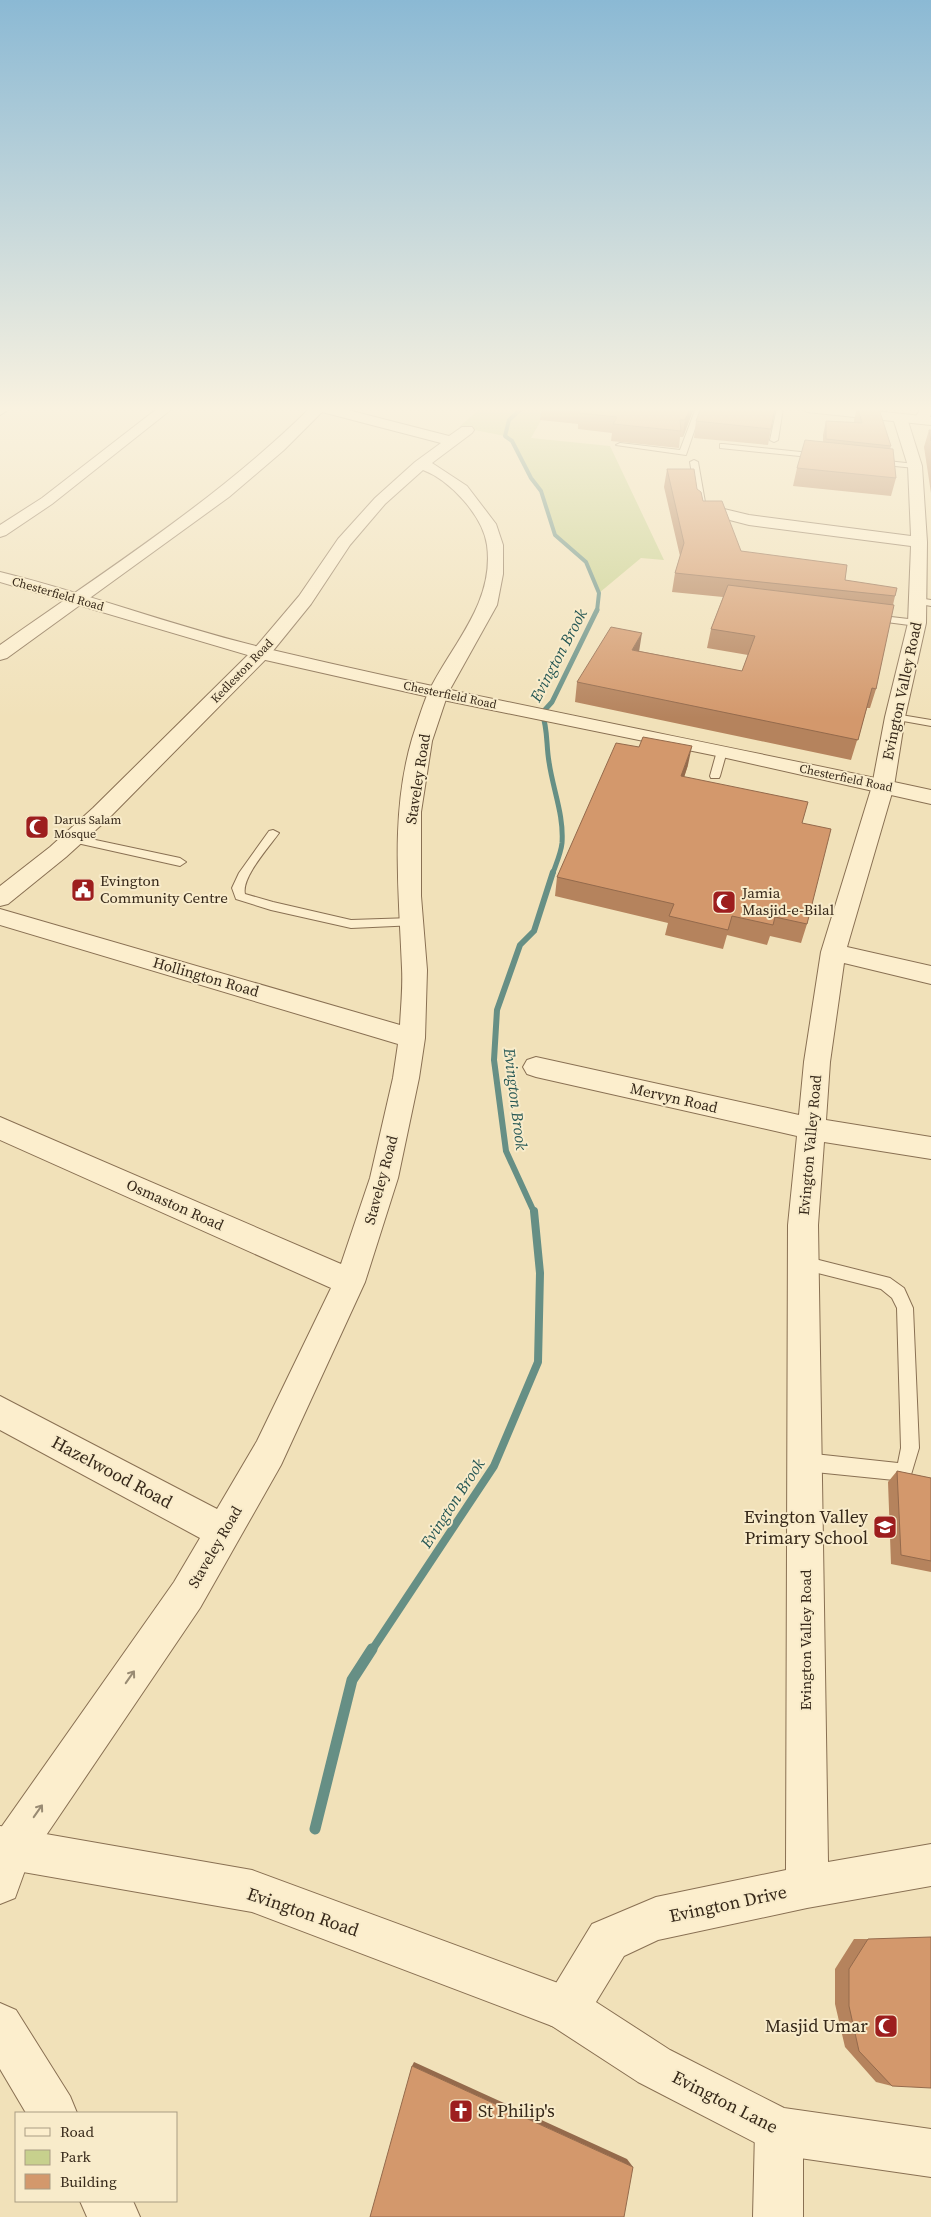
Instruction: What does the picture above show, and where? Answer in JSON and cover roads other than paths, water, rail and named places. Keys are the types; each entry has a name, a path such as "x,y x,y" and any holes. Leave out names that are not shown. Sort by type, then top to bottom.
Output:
{"street":[{"path":"0,532 31,511"},
{"path":"0,654 199,511"},
{"name":"Kedleston Road","path":"0,898 72,839 261,653 305,600 344,542 370,511"},
{"name":"Staveley Road","path":"3,1860 187,1595 269,1454 350,1282 384,1178 406,1078 412,1038 415,970 409,896 410,812 422,741 438,693 488,605 495,574 495,545 488,524 479,511"},
{"name":"Evington Valley Road","path":"807,1887 803,1224 813,1129 817,1062 833,952 894,788 895,717 922,609 917,511"},
{"path":"723,516 919,542"},
{"name":"Chesterfield Road","path":"0,577 261,653 438,693 722,751 931,797"},
{"name":"Hollington Road","path":"0,917 412,1038"},
{"path":"833,952 931,975"},
{"name":"Mervyn Road","path":"536,1067 813,1129 931,1148"},
{"name":"Osmaston Road","path":"0,1128 350,1282"},
{"name":"Hazelwood Road","path":"0,1412 224,1532"},
{"name":"Evington Road","path":"3,1860 252,1892 566,2009"},
{"name":"Evington Drive","path":"566,2009 608,1940 656,1919 807,1887 931,1865"},
{"name":"Evington Lane","path":"566,2009 654,2066 779,2131 931,2153"},
{"path":"0,2026 52,2112"},
{"path":"778,2217 779,2131"},
{"path":"106,2202 115,2217"}],"lane":[{"path":"711,511 723,516"},
{"path":"868,617 922,609"},
{"path":"895,717 931,723"},
{"path":"715,776 722,751"},
{"path":"273,833 243,876 238,888 240,896 271,906 351,924 412,922"},
{"path":"72,839 180,862"},
{"path":"803,1263 886,1283 898,1293 905,1308 910,1448 904,1472 805,1462"}],"waterway":[{"name":"Evington Brook","path":"548,511 555,535 586,562 599,593 597,611"},
{"name":"Evington Brook","path":"553,873 561,851 562,833 542,713 552,702 597,610"},
{"name":"Evington Brook","path":"534,1212 506,1151 494,1060 497,1010 520,945 534,931 553,872"},
{"name":"Evington Brook","path":"372,1650 494,1466 538,1362 540,1273 534,1211"},
{"name":"Evington Brook","path":"315,1829 352,1680 372,1649"}],"place":[{"name":"Darus Salam Mosque","path":"37,827"},
{"name":"Evington Community Centre","path":"83,890"},
{"name":"Jamia Masjid-e-Bilal","path":"724,902"},
{"name":"Evington Valley Primary School","path":"885,1527"},
{"name":"Masjid Umar","path":"886,2026"},
{"name":"St Philip's","path":"461,2111"}]}
